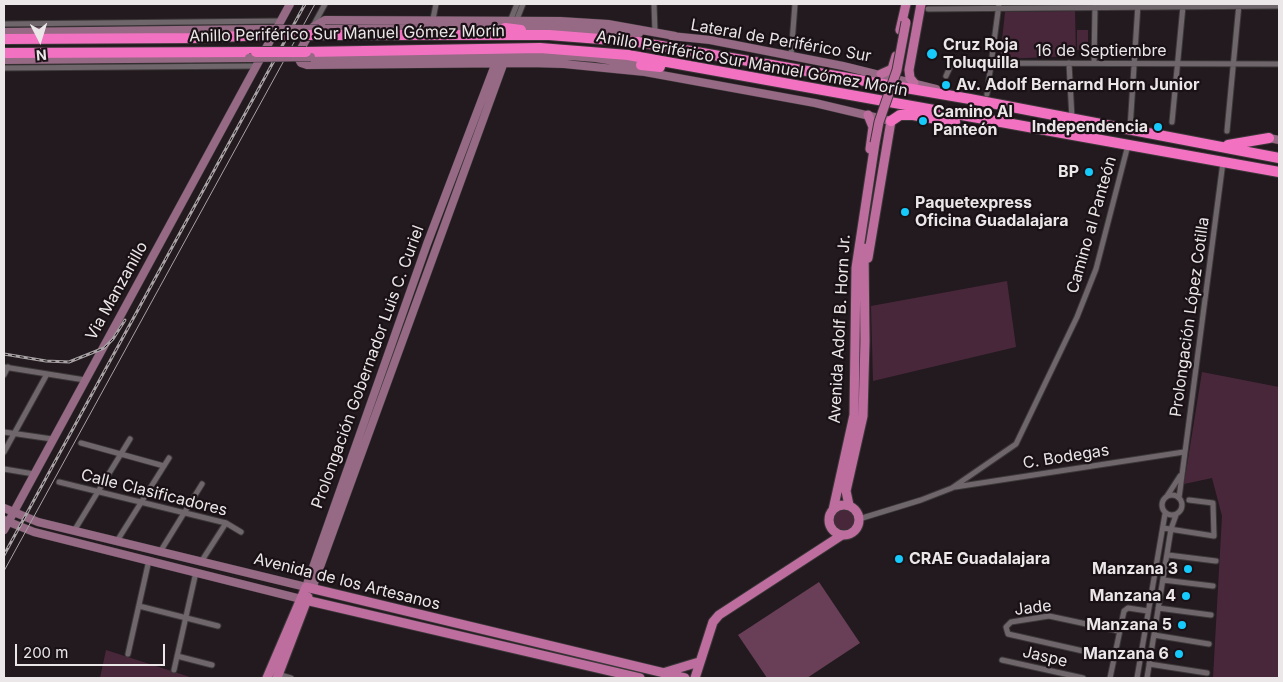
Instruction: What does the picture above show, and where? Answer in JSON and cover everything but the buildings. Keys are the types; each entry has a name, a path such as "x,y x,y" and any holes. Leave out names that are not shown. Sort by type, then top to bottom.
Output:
{"highway":[{"path":"511,22 549,35"},
{"name":"Anillo Periférico Sur Manuel Gómez Morín","path":"4,39 314,30 549,35 638,42 970,99 1279,158"},
{"name":"Anillo Periférico Sur Manuel Gómez Morín","path":"4,53 252,55 474,47 549,48 628,55 1279,172"},
{"path":"641,65 721,72"},
{"path":"891,121 900,115 913,115 1007,129 1050,132"},
{"path":"1220,146 1268,138"}],"main road":[{"path":"906,4 912,55 909,74 914,83"},
{"name":"Avenida Adolf B. Horn Jr.","path":"833,510 854,415 860,268 878,144 904,63 910,4"},
{"name":"Avenida Adolf B. Horn Jr.","path":"909,27 916,4"},
{"path":"881,74 892,69 896,53 909,27 925,6"},
{"path":"896,53 902,61 907,61 912,55"},
{"path":"868,115 872,122 872,131 853,255 860,268 869,256 891,121"},
{"path":"872,131 881,130 888,134"},
{"name":"Avenida Adolf B. Horn Jr.","path":"849,506 846,491 863,416 865,341 860,268"},
{"path":"695,678 713,622 719,615 818,551 842,535 854,531 859,519 856,511 849,506 840,505 833,510 829,519 831,528 818,551"},
{"path":"831,528 842,535"},
{"name":"Prolongación Gobernador Luis C. Curiel","path":"273,676 309,588"},
{"name":"Avenida de los Artesanos","path":"309,588 685,678"},
{"name":"Avenida de los Artesanos","path":"304,600 640,678"},
{"path":"530,653 532,642"},
{"path":"589,666 592,657"},
{"path":"664,673 699,662"}],"street":[{"name":"Via Manzanillo","path":"4,530 6,521 34,474 290,4"},
{"path":"325,4 314,30 297,56 301,63 307,65 564,64 645,72 891,121"},
{"path":"433,19 436,4"},
{"path":"511,22 517,4"},
{"path":"511,22 523,4"},
{"path":"654,4 655,32"},
{"path":"791,56 795,4"},
{"path":"1172,122 1183,5"},
{"path":"1227,131 1239,5"},
{"path":"925,6 1279,6"},
{"path":"987,94 999,6"},
{"path":"1130,130 1136,64 1138,6"},
{"path":"1094,63 1095,7"},
{"path":"314,30 325,20 433,19 608,24 675,36"},
{"path":"4,24 281,21"},
{"path":"314,30 511,22 675,36"},
{"path":"4,32 264,32"},
{"name":"Lateral de Periférico Sur","path":"675,36 710,40 881,74 970,99"},
{"path":"308,54 596,58 641,65 679,78"},
{"path":"4,60 252,55"},
{"name":"16 de Septiembre","path":"946,76 952,64 992,62 1279,64"},
{"path":"1069,63 1072,119"},
{"name":"Prolongación Gobernador Luis C. Curiel","path":"309,588 499,65"},
{"path":"4,68 257,66"},
{"path":"1268,138 1279,140"},
{"name":"Camino al Panteón","path":"952,488 1016,444 1096,269 1128,145"},
{"name":"Prolongación López Cotilla","path":"1179,498 1180,476 1200,346 1223,162"},
{"path":"4,375 6,367 85,380"},
{"path":"4,452 47,374"},
{"path":"4,432 52,439"},
{"path":"74,531 130,439"},
{"path":"81,443 164,466"},
{"name":"C. Bodegas","path":"952,488 1184,452"},
{"path":"117,541 169,458"},
{"path":"4,469 34,474"},
{"name":"Prolongación López Cotilla","path":"1167,496 1180,476"},
{"name":"Calle Clasificadores","path":"59,482 226,523 240,532"},
{"path":"160,552 202,484"},
{"path":"859,519 921,500 952,488"},
{"path":"1137,678 1138,671 1148,612 1163,528 1165,514 1161,505 1167,496 1179,498 1182,509 1176,515 1171,529 1147,676 1138,671"},
{"path":"1163,528 1214,536 1213,503 1189,500"},
{"name":"Avenida de los Artesanos","path":"4,508 38,522 309,588"},
{"path":"1165,514 1176,515"},
{"name":"Avenida de los Artesanos","path":"6,521 34,532 304,600"},
{"path":"201,562 226,523"},
{"path":"100,548 104,538"},
{"path":"169,565 171,555"},
{"path":"1168,555 1216,561"},
{"path":"128,654 149,560"},
{"path":"174,670 196,572"},
{"path":"1163,580 1213,586"},
{"path":"139,606 218,626"},
{"path":"1158,608 1211,615"},
{"path":"1110,678 1119,631 1126,609 1148,612"},
{"name":"Jade","path":"1114,658 1008,634 1006,627 1011,622 1048,616 1119,631"},
{"path":"1154,635 1209,644"},
{"path":"177,656 212,665"},
{"name":"Jaspe","path":"1002,660 1083,678"},
{"path":"1149,664 1207,672"},
{"path":"273,676 291,678"}],"shaded area":[{"path":"1075,11 1076,56 1000,59 1005,12"},
{"path":"1077,30 1088,30 1088,49 1077,50"},
{"path":"1007,281 1016,347 873,381 871,306"},
{"path":"1202,372 1279,387 1279,678 1213,678 1222,516 1212,478 1184,484"},
{"path":"844,508 852,511 855,519 852,527 844,530 836,527 833,519 836,511"},
{"path":"819,582 860,643 807,678 767,678 738,635"},
{"path":"106,650 193,678 100,678"}],"tram line":[{"path":"4,571 315,4"}],"railway":[{"path":"4,555 305,4"},
{"path":"4,354 46,361 69,362 104,348 113,339 125,320"}],"place":[{"name":"Cruz Roja Toluquilla","path":"932,54"},
{"name":"Av. Adolf Bernarnd Horn Junior","path":"946,85"},
{"name":"Camino Al Panteón","path":"923,121"},
{"name":"Independencia","path":"1158,127"},
{"name":"BP","path":"1089,172"},
{"name":"Paquetexpress Oficina Guadalajara","path":"905,212"},
{"name":"CRAE Guadalajara","path":"899,559"},
{"name":"Manzana 3","path":"1188,569"},
{"name":"Manzana 4","path":"1186,596"},
{"name":"Manzana 5","path":"1182,625"},
{"name":"Manzana 6","path":"1179,654"}]}
